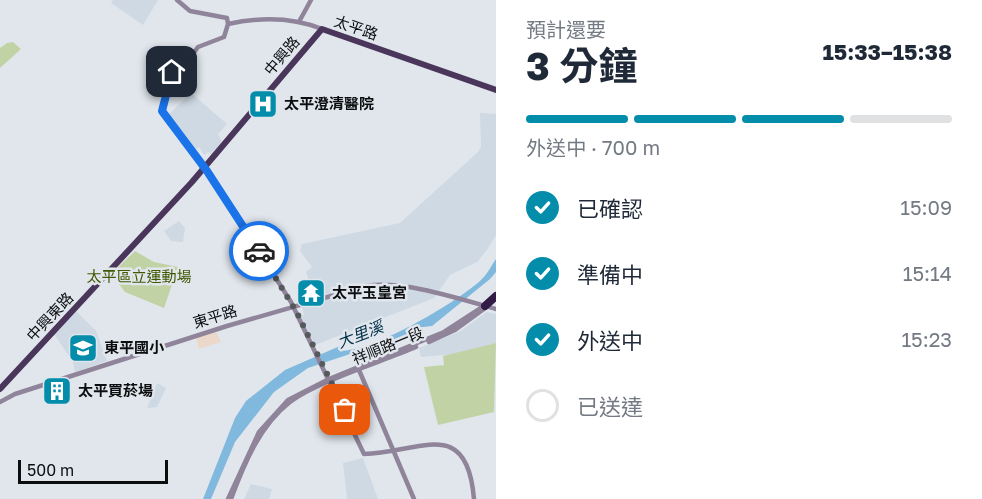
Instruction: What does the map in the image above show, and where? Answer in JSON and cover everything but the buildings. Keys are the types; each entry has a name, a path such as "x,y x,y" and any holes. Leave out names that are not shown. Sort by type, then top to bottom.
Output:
{"highway":[{"path":"484,306 496,296"}],"main road":[{"name":"太平路","path":"322,28 496,90"},
{"name":"中興路","path":"192,182 322,28"},
{"name":"中興東路","path":"0,389 192,182"}],"street":[{"name":"太平路","path":"177,0 190,11 227,18 228,24 241,21 300,20 322,28"},
{"path":"300,20 311,0"},
{"path":"228,24 224,37 198,47 190,58 172,72 162,111 204,167 293,306 364,454 436,445 458,452 470,470 474,499"},
{"name":"東平路","path":"0,402 75,374 293,306 374,285 442,294 484,306"},
{"path":"484,306 496,309"},
{"name":"祥順路一段","path":"230,499 252,444 270,416 293,396 449,329 484,306"},
{"path":"357,369 413,499"}],"shaded area":[{"path":"113,0 158,0 143,25 111,3"},
{"path":"191,93 227,124 218,134 222,142 211,154 208,152 204,155 199,147 194,150 169,114"},
{"path":"480,113 496,114 496,235 487,250 477,262 450,275 434,298 315,345 300,316 304,315 302,307 316,302 306,272 312,267 300,251 302,244 400,223 478,152 481,147"},
{"path":"179,221 185,228 183,242 171,241 164,231"},
{"name":"東平國小","path":"76,311 96,331 107,361 75,372 73,362 54,334"},
{"path":"487,312 496,314 496,343 455,354 421,357 419,348 459,332"},
{"path":"216,332 221,342 199,349 196,338"},
{"path":"157,383 166,388 157,407 147,408"},
{"path":"363,458 378,499 347,499 343,463"},
{"path":"251,484 272,489 269,499 244,499"}],"green space":[{"path":"13,42 21,49 0,68 0,48"},
{"name":"太平區立運動場","path":"135,251 154,262 178,267 164,308 125,292 111,274"},
{"path":"496,343 494,412 438,425 424,367 444,365 443,356"}],"water":[{"path":"496,259 496,272 490,279 432,326 415,328 419,331 308,368 274,392 235,442 211,499 203,499 235,418 246,401 285,370 349,342 340,351 373,343 413,325 468,291 487,273"}],"way so far":[{"path":"259,251 296,311 345,410"}],"place":[{"name":"太平澄清醫院","path":"263,104"},
{"name":"太平玉皇宮","path":"311,293"},
{"name":"東平國小","path":"83,348"},
{"name":"太平買菸場","path":"57,391"}],"route":[{"path":"172,72 162,111 174,123 259,251"}],"water label":[{"name":"大里溪","path":"360,334"}]}
